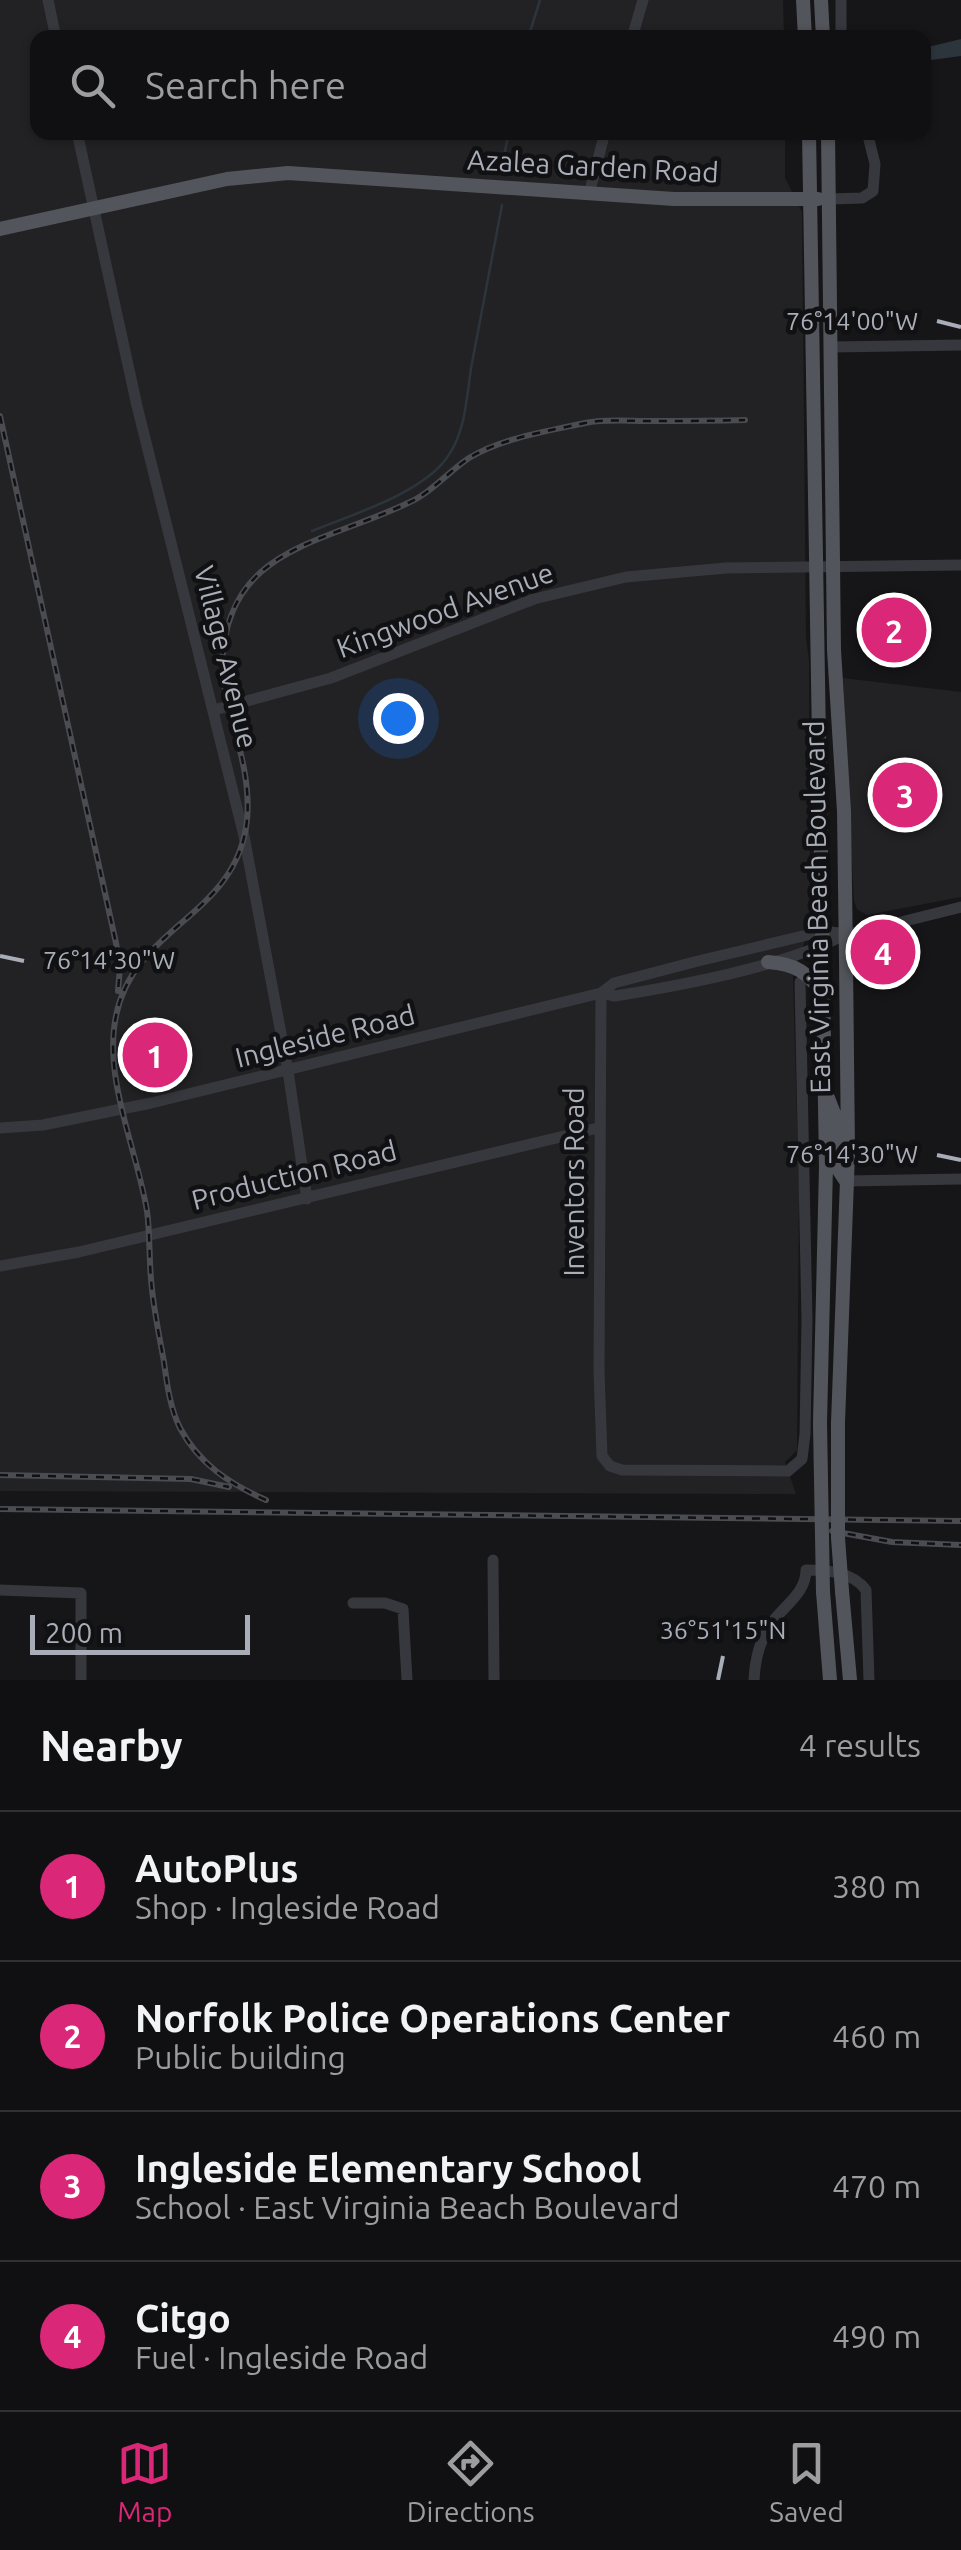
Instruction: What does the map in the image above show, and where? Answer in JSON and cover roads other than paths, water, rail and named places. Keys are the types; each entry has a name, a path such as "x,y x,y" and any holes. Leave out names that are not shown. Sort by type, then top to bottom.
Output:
{"main road":[{"path":"803,0 805,30"},
{"path":"821,0 823,30"},
{"name":"East Virginia Beach Boulevard","path":"810,140 826,1093 820,1423 823,1592 830,1680"},
{"name":"East Virginia Beach Boulevard","path":"828,140 834,567 846,934 846,1181 838,1538 850,1680"},
{"name":"Azalea Garden Road","path":"0,228 227,179 288,173 674,199 830,199"},
{"path":"768,962 797,966 811,977 824,996"},
{"path":"826,1093 837,1121 836,1166 846,1181 826,1202"}],"street":[{"path":"48,0 54,30"},
{"path":"635,30 644,0"},
{"path":"841,0 842,30"},
{"name":"Village Avenue","path":"80,140 142,424 250,862 288,1071 306,1199"},
{"path":"588,194 603,140"},
{"path":"830,199 862,198 873,191 875,164 869,140"},
{"path":"832,346 961,345"},
{"name":"Kingwood Avenue","path":"214,710 331,678 534,598 582,586 684,570 961,566"},
{"name":"Ingleside Road","path":"0,1128 98,1115 600,993 614,984 961,907"},
{"name":"Ingleside Road","path":"600,993 615,996 646,992 768,962 824,939"},
{"name":"East Virginia Beach Boulevard","path":"800,982 807,1320 804,1448"},
{"name":"Inventors Road","path":"600,993 599,1449 606,1462 616,1469 788,1471 798,1464 804,1448"},
{"name":"Production Road","path":"0,1266 79,1252 598,1128"},
{"path":"804,1168 826,1166"},
{"path":"846,1181 961,1178"},
{"path":"804,1448 820,1446"},
{"path":"493,1560 494,1680"},
{"path":"754,1680 757,1654 768,1628 804,1585 806,1570 850,1577 866,1590 869,1680"},
{"path":"0,1590 82,1593 81,1680"},
{"path":"353,1603 385,1603 403,1609 407,1680"}],"waterway":[{"path":"531,30 540,0"},
{"path":"501,170 507,140"},
{"path":"312,531 420,483 453,448 465,413 502,205"}],"railway":[{"path":"0,416 116,943 118,991"},
{"path":"266,1500 228,1480 206,1462 188,1441 174,1412 153,1300 147,1211 117,1089 113,1040 126,985 143,961 225,879 239,853 248,801 222,670 227,630 239,598 258,575 282,556 416,499 469,458 496,445 593,422 745,420"},
{"path":"0,1475 191,1479 229,1487"},
{"path":"0,1509 961,1521"},
{"path":"832,1531 892,1542 961,1545"}],"place":[{"name":"Norfolk Police Operations Center","path":"894,630"},
{"name":"Ingleside Elementary School","path":"905,795"},
{"name":"Citgo","path":"883,952"},
{"name":"AutoPlus","path":"155,1055"}]}
